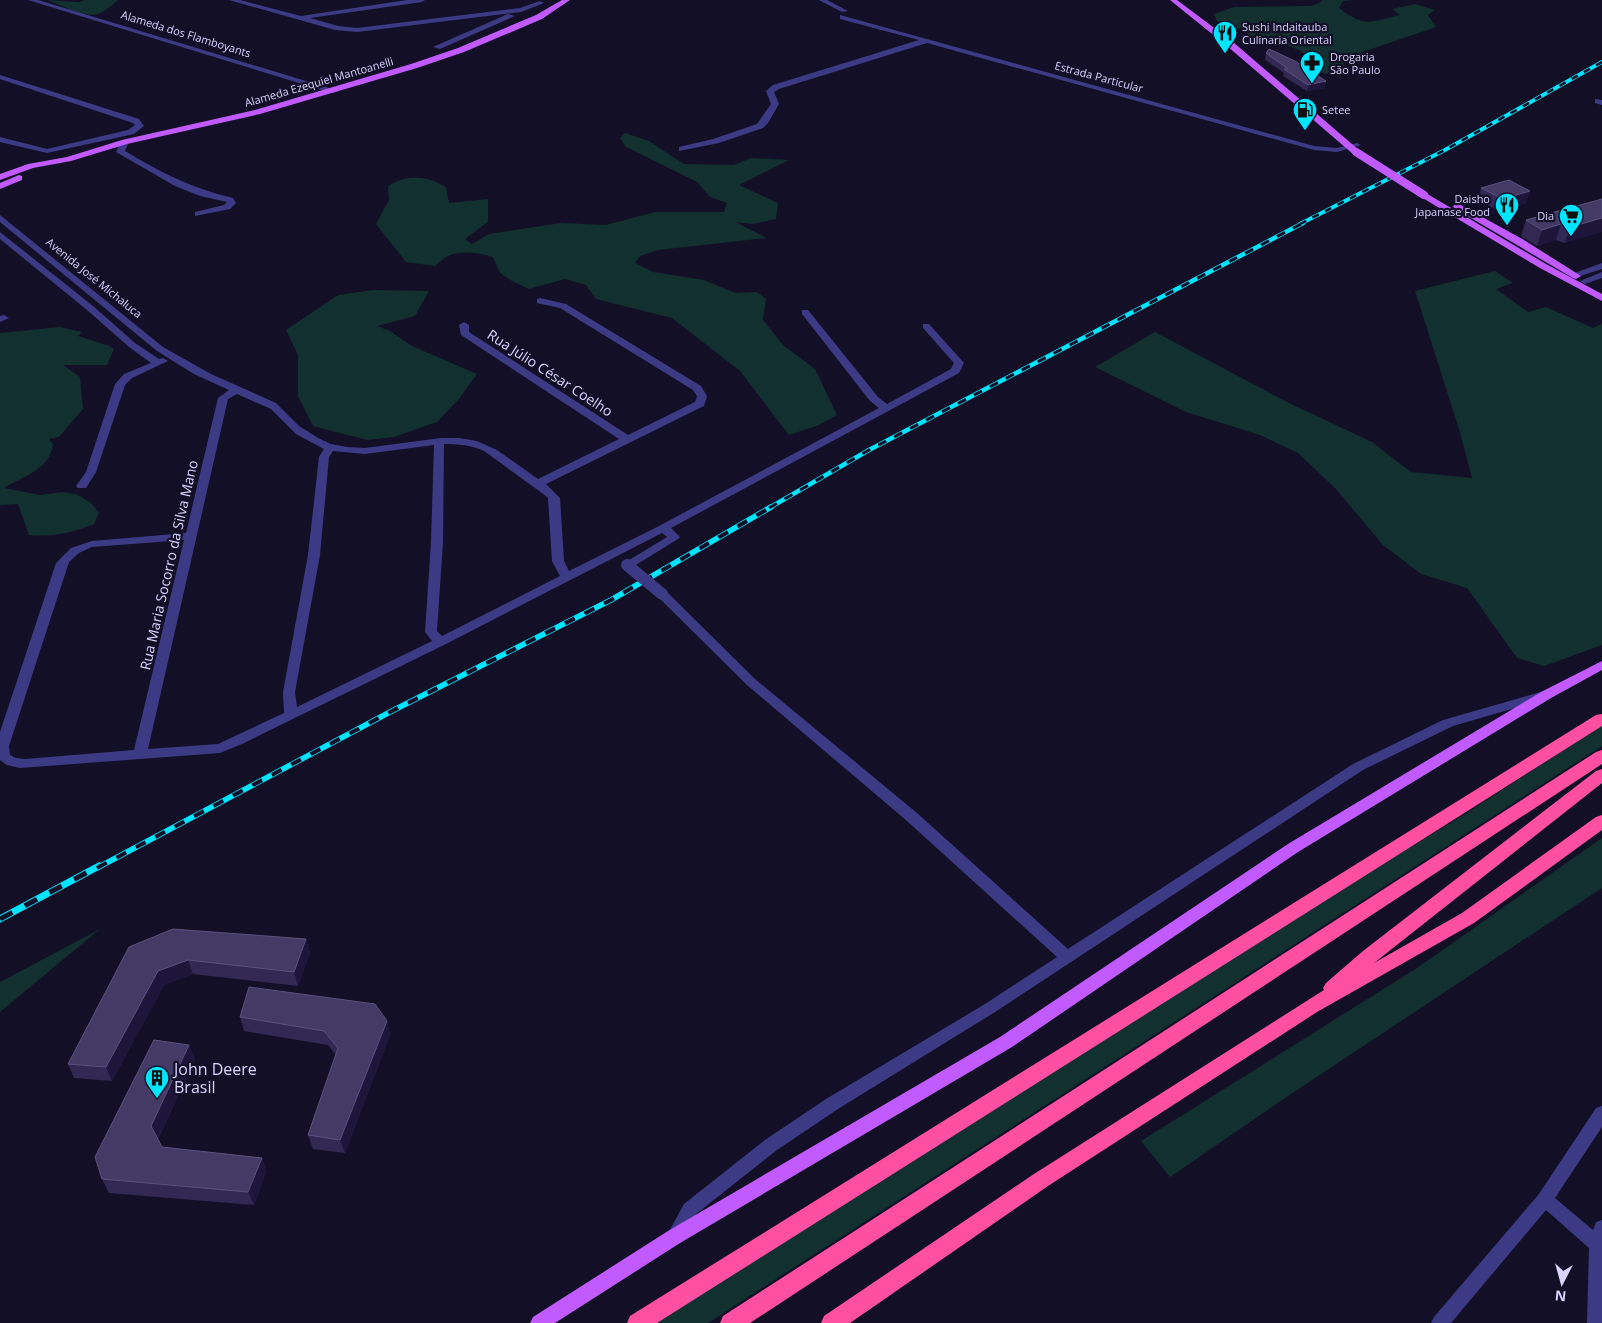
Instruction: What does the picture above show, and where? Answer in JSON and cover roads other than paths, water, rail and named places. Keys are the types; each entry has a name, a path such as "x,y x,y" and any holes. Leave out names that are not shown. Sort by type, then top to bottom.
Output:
{"highway":[{"path":"638,1323 1602,719"},
{"path":"731,1323 1602,756"},
{"path":"1310,1007 1369,956 1602,775"},
{"path":"832,1323 1040,1180 1310,1007 1468,918 1602,821"}],"main road":[{"name":"Alameda Ezequiel Mantoanelli","path":"1,183 68,159 125,142 257,112 335,90 461,50 551,11 567,0"},
{"path":"1173,0 1230,44 1357,149 1543,266 1562,275 1574,275"},
{"path":"1182,0 1253,57 1357,149"},
{"path":"1427,194 1506,234 1574,275 1602,298"},
{"path":"1543,266 1602,290"},
{"path":"539,1323 674,1238 1006,1042 1293,848 1546,695 1602,665"}],"street":[{"name":"Alameda dos Flamboyants","path":"32,0 335,90"},
{"path":"232,0 338,28 364,30 482,14 529,5 551,11"},
{"path":"244,4 265,0"},
{"path":"298,17 422,0"},
{"name":"Estrada Particular","path":"822,0 844,14 927,40 1314,148 1331,151 1357,149"},
{"path":"529,5 551,11"},
{"path":"437,47 520,12 529,5"},
{"path":"482,14 495,22"},
{"path":"682,149 716,141 762,124 775,104 770,91 776,87 927,40"},
{"path":"0,77 139,123 140,126 130,132 47,151 0,139"},
{"path":"125,142 120,151 130,158 190,190 204,196 230,200 232,203 227,207 198,214"},
{"name":"Avenida José Michaluca","path":"0,218 172,358 236,390 270,403 280,410 291,424 306,436 331,447 354,450 384,449 439,442 477,444 550,492 554,498 558,561 566,576"},
{"name":"Avenida José Michaluca","path":"0,235 90,308 132,345 158,363"},
{"path":"1574,275 1602,266"},
{"path":"1584,284 1602,276"},
{"path":"538,483 700,404 702,396 697,388 562,306 540,301"},
{"path":"805,312 874,399 886,408"},
{"name":"Rua Júlio César Coelho","path":"464,325 464,333 628,440"},
{"path":"191,536 92,544 73,551 62,563 2,746 2,754 6,760 25,764 220,748 440,642 663,528 955,371 959,363 956,358 926,326"},
{"path":"82,486 91,472 120,384 128,376 172,358"},
{"name":"Rua Maria Socorro da Silva Mano","path":"140,755 223,398 236,390"},
{"path":"439,442 437,542 431,632 440,642"},
{"path":"291,714 289,692 314,555 324,456 331,447"},
{"path":"663,528 674,537 627,565 662,594 751,682 912,817 1067,958"},
{"path":"674,1238 690,1209 770,1145 832,1104 990,1008 1358,767 1448,723 1546,695"},
{"path":"1440,1323 1545,1198 1602,1113"},
{"path":"1545,1198 1600,1236 1596,1323"}],"railway":[{"path":"1300,224 1445,150 1602,62"},
{"path":"769,508 869,450 1303,223"},
{"path":"97,868 390,712 611,600 771,507"},
{"path":"0,919 99,866"}],"place":[{"name":"Sushi Indaitauba Culinaria Oriental","path":"1225,54"},
{"name":"Drogaria São Paulo","path":"1312,84"},
{"name":"Setee","path":"1305,131"},
{"name":"Daisho Japanase Food","path":"1507,226"},
{"name":"Dia","path":"1571,237"},
{"name":"John Deere Brasil","path":"157,1099"}]}
